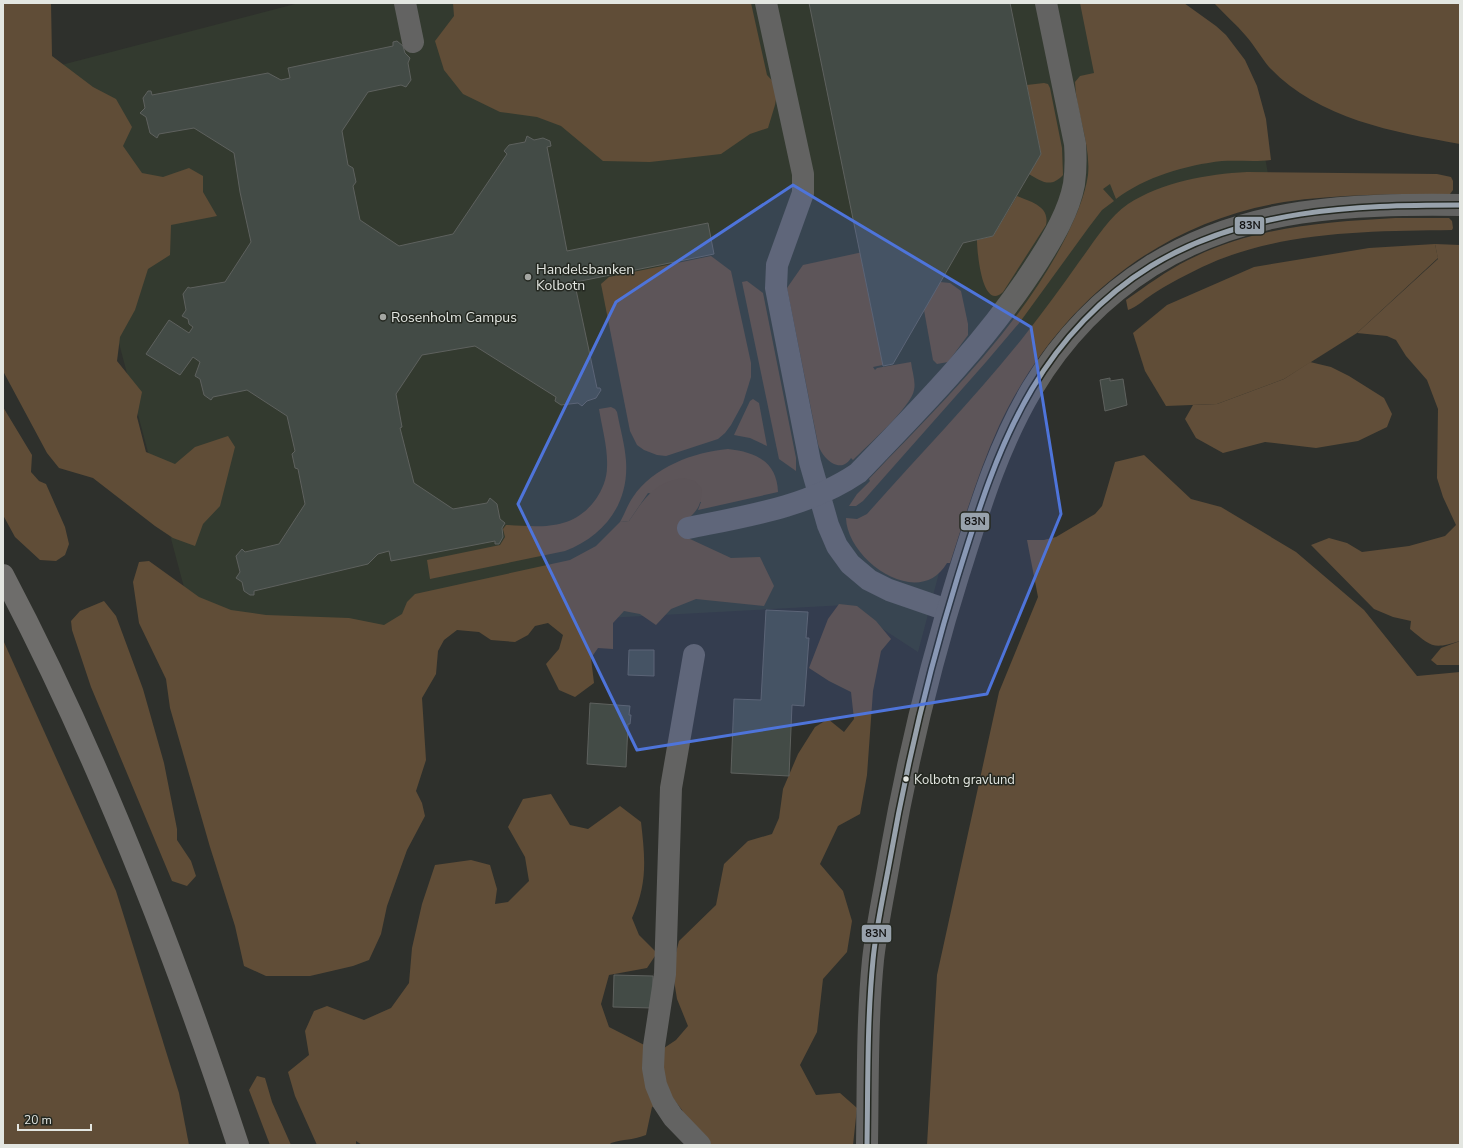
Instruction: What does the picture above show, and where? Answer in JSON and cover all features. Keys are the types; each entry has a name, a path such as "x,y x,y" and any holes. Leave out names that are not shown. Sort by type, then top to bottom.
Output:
{"main road":[{"path":"3,575 46,660 95,766 124,835 197,1025 238,1145"}],"street":[{"path":"405,3 413,42"},
{"path":"766,3 803,174 803,193 777,265 776,288 810,462 819,495 834,539 850,564 869,580 889,590 947,610"},
{"path":"688,528 758,513 819,495 839,486 858,473 968,356 1024,283 1050,243 1066,208 1074,185 1076,163 1075,144 1046,3"},
{"path":"867,1145 868,1032 873,966 878,926 910,756 927,682 947,610 1000,453 1031,390 1063,343 1083,320 1125,284 1175,252 1211,234 1269,217 1347,207 1460,206"},
{"path":"694,655 671,788 665,974 654,1046 653,1068 656,1085 663,1102 673,1116 700,1145"}],"highlighted area":[{"path":"793,185 1031,327 1061,514 987,694 637,750 518,504 616,302"}],"shaded area":[{"path":"3,3 51,3 52,56 93,87 116,99 132,127 123,146 142,173 163,177 189,168 203,176 203,192 217,216 171,225 170,255 148,269 135,310 120,337 117,361 142,392 137,417 146,452 175,464 195,447 228,436 235,447 220,506 203,524 195,546 173,538 155,526 93,478 59,468 47,453 3,371"},
{"path":"299,3 1171,3 1259,123 1268,174 1234,206 1113,268 1025,361 948,539 918,652 846,605 198,640 46,69"},
{"path":"453,3 751,3 767,75 778,87 775,105 768,128 750,134 721,154 650,162 603,161 561,126 537,117 500,112 463,94 444,70 435,41 454,16"},
{"path":"1080,3 1184,3 1216,26 1226,35 1245,60 1257,86 1266,119 1271,160 1222,161 1180,169 1140,184 1116,199 1110,184 1103,189 1114,201 1102,210 1020,322 863,501 856,506 849,506 857,494 870,481 869,479 950,394 1002,334 1048,269 1067,235 1077,213 1087,183 1088,175 1087,152 1075,82 1080,76 1094,73"},
{"path":"1214,3 1460,3 1460,144 1383,128 1333,111 1310,99 1289,85 1269,67 1246,36"},
{"path":"1048,84 1050,88 1062,148 1063,175 1059,179 1050,183 1042,181 1029,174 1041,154 1027,85"},
{"path":"1247,172 1437,174 1451,177 1453,181 1453,190 1450,194 1346,196 1284,202 1237,213 1192,229 1151,251 1113,278 1079,309 1048,345 1022,384 999,426 985,460 950,563 947,563 935,577 920,582 903,581 886,574 871,563 858,550 849,534 846,518 857,519 867,514 967,403 1025,335 1114,216 1128,204 1141,196 1185,180"},
{"path":"1017,196 1042,209 1045,213 1046,225 1003,292 996,296 990,294 982,278 977,240 993,236"},
{"path":"1395,218 1449,218 1452,221 1453,228 1452,230 1333,234 1274,243 1246,250 1218,260 1186,275 1128,310 1126,300 1164,274 1188,260 1238,240 1263,233 1315,224"},
{"path":"969,229 892,363 873,367 875,370 877,368 911,362 915,384 911,397 897,416 853,460 851,458 847,463 842,465 832,463 823,455 818,444 787,288 803,265"},
{"path":"1435,244 1460,245 1460,641 1437,646 1428,643 1410,629 1411,621 1393,617 1374,609 1311,545 1329,538 1347,543 1362,552 1409,546 1445,536 1456,525 1443,497 1437,478 1438,409 1427,380 1406,356 1396,340 1387,336 1357,333 1438,259"},
{"path":"1435,244 1438,258 1357,333 1284,379 1217,404 1166,406 1145,371 1133,333 1167,305 1254,267 1369,248"},
{"path":"711,256 731,271 751,363 751,377 743,403 731,425 718,439 666,456 657,455 644,450 637,445 630,431 601,284 609,277"},
{"path":"747,281 763,293 796,458 796,471 779,459 742,282"},
{"path":"940,282 950,283 961,291 968,324 968,335 948,362 937,364 933,360 924,310"},
{"path":"1310,362 1331,367 1349,376 1384,398 1392,414 1387,427 1358,441 1316,448 1265,442 1223,453 1196,438 1185,419 1193,405 1217,404 1284,379"},
{"path":"753,399 759,403 767,446 750,438 734,435 750,401"},
{"path":"3,407 32,455 31,472 39,481 46,484 65,527 69,544 65,555 56,561 40,560 15,537 3,515"},
{"path":"611,407 617,412 625,449 626,477 618,504 602,527 579,545 565,551 430,579 427,560 500,545 505,537 503,529 506,525 556,525 577,517 587,509 600,492 604,484 607,471 606,445 599,409"},
{"path":"728,449 738,450 763,460 774,473 777,481 778,492 698,510 701,502 648,493 629,521 620,522 631,500 641,486 663,469 688,458"},
{"name":"Kolbotn gravlund","path":"1144,455 1191,499 1221,507 1296,552 1364,610 1417,676 1460,672 1460,1145 927,1145 937,975 999,692 1038,597 1027,540 1044,540 1056,537 1095,514 1102,506 1115,462"},
{"path":"684,478 695,481 702,489 699,506 681,525 690,539 731,558 760,557 774,586 764,606 696,599 671,609 656,625 640,614 624,611 613,623 613,649 598,648 591,658 594,683 575,697 559,690 546,664 559,649 563,635 548,623 535,626 528,635 515,642 491,640 479,632 457,630 444,640 438,651 436,674 422,698 426,760 416,791 422,803 425,816 407,850 387,906 381,934 369,960 353,966 310,976 266,976 244,966 235,926 210,847 170,708 166,679 139,623 133,582 139,562 149,561 199,597 231,610 266,615 349,618 384,625 402,614 407,602 415,594 570,560 596,546 620,522 629,521 651,492 665,483"},
{"path":"104,601 116,616 143,689 164,763 177,829 177,840 191,861 196,876 187,886 172,881 91,687 72,630 71,621 80,611"},
{"path":"839,604 857,606 876,621 891,639 881,651 873,691 867,775 860,814 838,826 820,864 843,891 852,921 847,952 823,979 817,1032 800,1065 816,1095 840,1093 857,1108 853,1145 708,1145 687,1121 682,1110 672,1097 652,1107 646,1135 611,1143 609,1145 362,1145 356,1141 356,1145 317,1145 295,1096 288,1072 309,1055 305,1031 314,1011 327,1006 364,1020 391,1008 409,983 412,948 422,904 435,865 471,860 490,865 497,889 495,904 508,902 529,881 525,857 508,827 523,799 551,794 570,825 588,829 620,806 641,822 644,847 643,882 641,893 632,918 639,935 657,953 647,968 609,975 601,1004 609,1027 658,1052 676,1040 688,1026 677,999 672,968 679,941 716,905 724,864 748,841 772,834 779,818 783,789 798,754 815,727 828,719 844,732 854,719 851,692 829,681 809,668 828,619"},
{"path":"3,640 116,891 179,1093 189,1145 3,1145"},
{"path":"1460,641 1460,665 1437,665 1431,660 1441,648"},
{"path":"257,1076 265,1078 272,1102 291,1145 270,1145 249,1090"}],"building":[{"path":"809,3 1010,3 1041,154 993,236 963,243 893,364 883,366"},
{"name":"Rosenholm Campus","path":"397,41 403,46 405,53 410,58 408,63 411,80 406,87 401,85 368,92 342,131 348,165 353,168 356,182 353,186 360,220 399,246 453,234 507,154 504,151 509,145 525,142 527,136 534,140 543,138 550,141 551,146 547,147 567,251 708,223 714,254 571,283 575,285 597,388 600,388 601,390 596,398 587,401 582,406 578,403 561,405 555,401 556,397 475,346 422,355 396,394 402,427 400,428 414,483 453,509 487,503 490,498 497,504 500,519 505,523 502,528 503,537 499,544 495,544 495,541 391,561 389,551 378,554 368,564 254,591 254,595 250,595 244,591 242,582 236,578 240,572 236,556 242,549 245,552 279,544 305,504 298,469 295,468 292,454 295,451 287,416 247,390 213,397 211,400 204,395 200,379 195,376 200,362 193,357 180,375 146,354 169,320 189,333 193,327 189,324 188,319 182,316 186,310 183,294 188,287 190,288 225,282 251,242 240,192 234,153 194,128 159,134 157,138 150,133 146,117 140,113 145,108 143,98 148,91 151,91 152,95 268,73 281,80 290,78 288,68 393,46 393,42"},
{"path":"1110,378 1110,381 1123,379 1127,405 1105,411 1100,380"},
{"path":"766,610 808,612 806,638 809,638 804,706 792,705 789,776 731,773 734,699 761,700"},
{"path":"629,650 654,650 654,676 628,675"},
{"path":"590,703 630,706 629,715 631,715 630,724 628,724 626,767 587,764"},
{"path":"614,975 653,976 653,1008 613,1007"}],"transit line":[{"name":"83N","path":"867,1145 869,1029 874,948 910,757 946,614 980,506 1008,434 1043,371 1069,336 1099,305 1116,291 1151,266 1187,247 1224,232 1301,214 1340,209 1420,205 1460,205"}],"place":[{"name":"Handelsbanken Kolbotn","path":"528,277"},
{"name":"Rosenholm Campus","path":"383,317"},
{"name":"Kolbotn gravlund","path":"906,779"}]}
